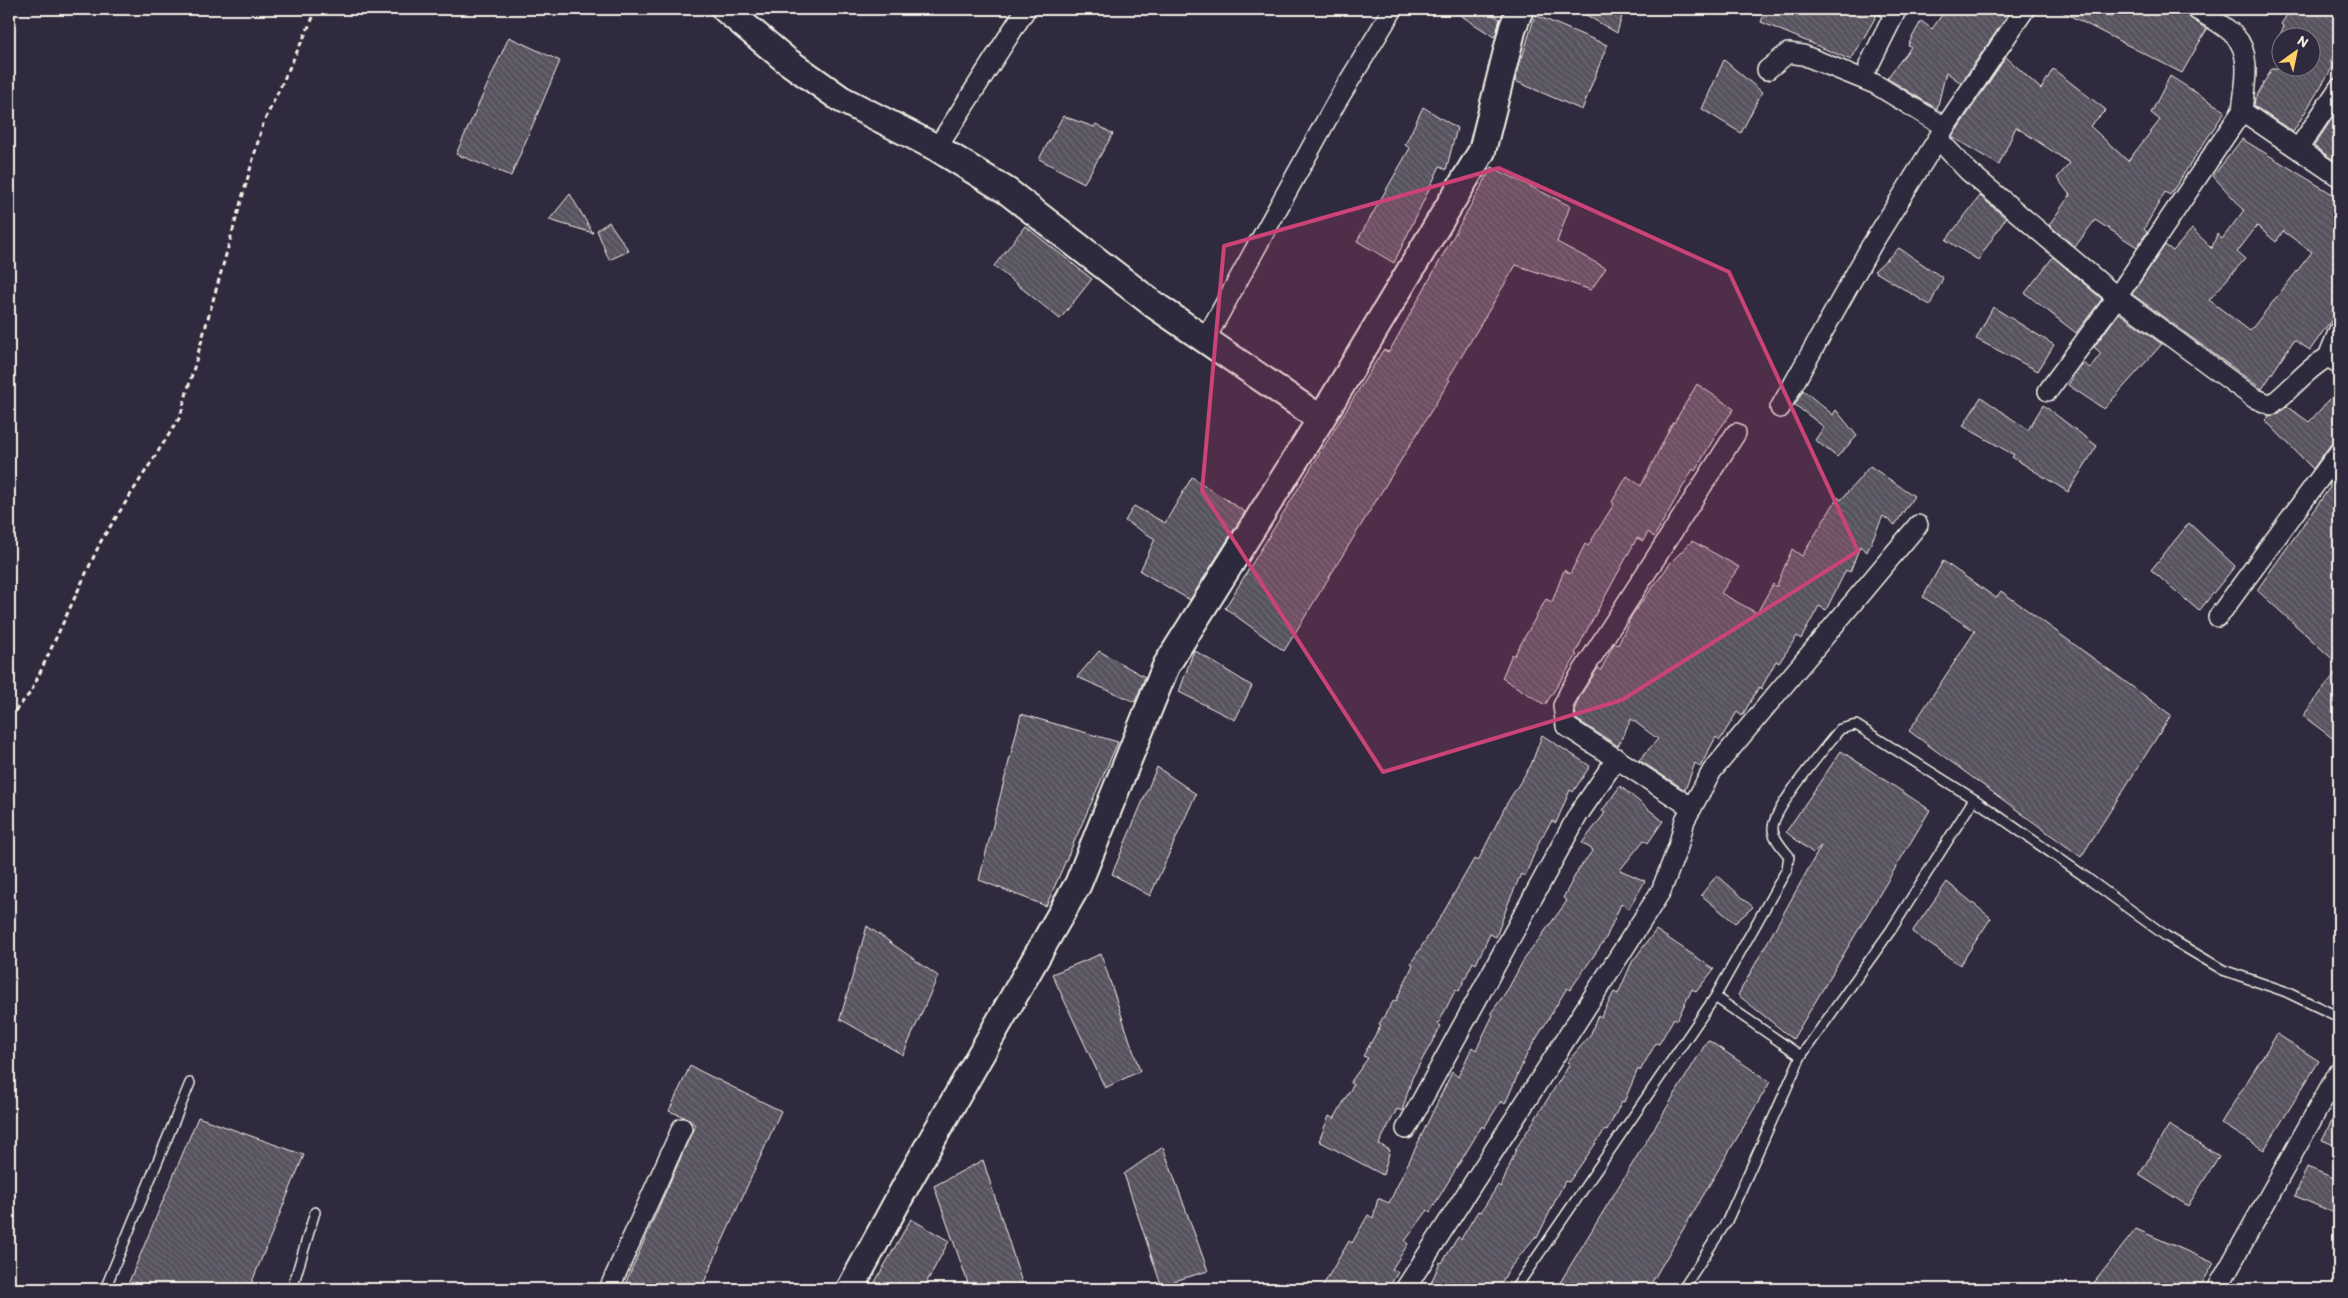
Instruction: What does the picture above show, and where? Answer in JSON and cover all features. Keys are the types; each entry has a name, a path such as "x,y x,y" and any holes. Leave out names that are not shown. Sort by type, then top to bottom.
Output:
{"street":[{"path":"725,9 786,60 841,99 937,148 1008,191 1153,304 1321,419"},
{"path":"937,148 1026,9"},
{"path":"1205,340 1337,101 1393,9"},
{"path":"850,1289 909,1180 1078,884 1166,666 1321,419 1482,151 1513,27 1520,9"},
{"path":"1869,66 1895,13 1888,9"},
{"path":"1780,408 1871,246 1942,133 2025,9"},
{"path":"2048,391 2117,297 2242,111 2246,72 2243,48 2234,35 2196,9"},
{"path":"1767,70 1788,53 1803,55 1875,84 1942,133 1968,171 2117,297 2254,398 2272,404 2311,367 2334,360 2339,330"},
{"path":"2298,149 2339,88"},
{"path":"2242,111 2339,177"},
{"path":"1692,808 1566,726 1563,717 1563,706 1570,692 1736,433"},
{"path":"2218,617 2339,452"},
{"path":"1405,1289 1661,891 1678,847 1685,820 1712,771 1918,525"},
{"path":"1406,1129 1578,815 1617,758"},
{"path":"2216,1289 2339,1071"},
{"path":"609,1289 682,1128"}],"lane":[{"path":"1515,1289 1715,997 1787,869 1789,856 1779,844 1773,829 1778,810 1840,729 1856,724 1974,799 2174,941 2223,970 2284,991 2339,1018"},
{"path":"1683,1289 1727,1221 1801,1056 1891,930 1974,799"},
{"path":"1715,997 1801,1056"},
{"path":"105,1289 190,1083"},
{"path":"292,1289 315,1212"}],"path":[{"path":"9,718 31,692 101,541 180,417 263,124 317,9"}],"highlighted area":[{"path":"1499,168 1729,272 1858,551 1622,700 1383,772 1202,491 1224,246"}],"building":[{"path":"1451,9 1485,9 1500,19 1496,34 1494,37"},
{"path":"1576,9 1624,9 1617,33"},
{"path":"1766,9 1877,9 1878,13 1851,60 1761,22"},
{"path":"1946,9 2012,9 1961,83 1946,72 1937,109 1887,78 1911,47 1908,45 1921,21 1932,29"},
{"path":"2057,9 2185,9 2190,18 2207,29 2182,73"},
{"path":"2291,9 2339,9 2339,48 2330,62 2334,65 2293,132 2254,106 2255,99 2270,72 2270,78 2320,78 2320,28 2283,28 2281,24"},
{"path":"1535,15 1607,45 1582,110 1515,81"},
{"path":"509,37 560,61 511,176 456,154"},
{"path":"2006,57 2041,89 2053,69 2106,110 2090,126 2128,161 2160,120 2151,113 2170,76 2225,111 2170,195 2165,192 2144,229 2147,232 2137,247 2095,220 2075,247 2049,225 2070,195 2057,178 2070,163 2016,127 1999,165 1952,137"},
{"path":"1724,60 1762,92 1741,133 1702,109"},
{"path":"1423,107 1457,128 1446,170 1440,166 1394,263 1357,241 1410,148 1405,145"},
{"path":"2339,108 2339,164 2314,146"},
{"path":"1063,116 1094,127 1096,124 1113,134 1084,183 1039,159"},
{"path":"2242,139 2339,198 2339,309 2310,350 2294,340 2262,389 2132,294 2165,245 2173,251 2192,229 2212,248 2217,234 2222,239 2244,210 2213,176","holes":["2257,226 2276,242 2283,231 2312,252 2250,331 2209,300 2245,259 2237,252"]},
{"path":"1492,167 1570,206 1557,242 1606,268 1591,290 1516,265 1448,379 1450,380 1284,651 1225,608 1383,350 1389,352"},
{"path":"570,194 593,233 549,220"},
{"path":"1980,196 2006,218 1978,260 1946,240"},
{"path":"609,222 629,251 609,260 597,230"},
{"path":"1025,226 1092,279 1060,319 994,266"},
{"path":"1899,248 1943,278 1930,305 1874,271"},
{"path":"2053,257 2102,299 2076,333 2025,293"},
{"path":"1993,307 2054,345 2038,371 1976,339"},
{"path":"2119,313 2162,344 2104,409 2068,385 2083,363 2090,368 2101,353 2094,347"},
{"path":"1697,384 1734,409 1717,433 1695,471 1693,469 1654,537 1648,532 1643,541 1637,538 1588,628 1575,654 1577,655 1545,705 1502,678 1512,654 1514,656 1546,599 1552,602 1564,570 1570,574 1585,544 1588,546 1614,504 1612,502 1627,476 1641,486 1673,422"},
{"path":"2339,389 2339,441 2330,445 2313,469 2265,420 2269,416 2278,414 2287,406 2309,422"},
{"path":"1803,390 1833,415 1836,410 1857,436 1837,457 1815,440 1824,427 1795,405"},
{"path":"1981,397 2028,430 2043,405 2097,446 2068,492 2012,457 2014,455 1963,426"},
{"path":"1870,466 1914,496 1895,525 1883,516 1867,552 1860,546 1850,572 1846,570 1826,610 1819,606 1801,639 1797,636 1779,663 1776,661 1761,689 1759,687 1742,716 1737,712 1720,740 1716,737 1700,767 1695,763 1685,790 1639,760 1658,739 1631,719 1618,746 1576,719 1575,708 1580,696 1598,668 1601,670 1614,643 1618,645 1632,615 1672,561 1692,541 1739,567 1721,593 1757,613 1773,584 1776,587 1792,549 1802,556 1838,497 1841,500"},
{"path":"2339,471 2339,665 2257,590 2330,487 2329,485"},
{"path":"1192,477 1245,512 1190,600 1140,571 1155,539 1125,521 1134,506 1165,523"},
{"path":"2189,523 2235,566 2199,611 2151,570"},
{"path":"1943,561 1996,598 2001,591 2171,715 2081,857 1909,731 1975,631 1923,597"},
{"path":"1194,650 1252,686 1235,720 1179,692"},
{"path":"1099,651 1145,677 1135,702 1077,677"},
{"path":"2339,668 2339,743 2303,716"},
{"path":"1021,714 1118,742 1046,906 979,880"},
{"path":"1542,735 1590,766 1573,792 1570,790 1556,823 1552,821 1540,840 1525,876 1521,874 1496,937 1490,934 1476,964 1473,962 1459,991 1456,989 1438,1024 1441,1026 1412,1078 1402,1111 1397,1109 1379,1144 1390,1150 1383,1175 1319,1141 1329,1116 1334,1119 1353,1085 1350,1083 1368,1058 1363,1056 1381,1025 1379,1024 1394,1000 1396,1001 1413,965 1411,963 1474,859 1478,861 1507,803 1531,765"},
{"path":"1841,751 1930,810 1793,1039 1738,995 1821,846 1813,853 1786,832"},
{"path":"1157,767 1196,794 1150,896 1112,874"},
{"path":"1620,786 1663,821 1648,843 1644,840 1620,870 1645,881 1629,909 1621,904 1606,938 1570,990 1567,988 1527,1054 1505,1104 1501,1101 1484,1128 1482,1126 1430,1212 1428,1210 1405,1241 1408,1244 1392,1269 1398,1272 1388,1289 1321,1289 1349,1241 1352,1243 1368,1215 1373,1218 1378,1198 1389,1203 1452,1072 1458,1077 1472,1047 1476,1050 1493,1015 1491,1013 1508,989 1523,961 1567,901 1563,898 1578,870 1593,850 1582,843 1605,813 1602,811"},
{"path":"1717,875 1753,907 1735,923 1701,895"},
{"path":"1947,882 1991,918 1960,965 1912,932"},
{"path":"867,926 938,976 903,1055 840,1019"},
{"path":"1656,930 1714,969 1696,992 1692,989 1677,1020 1674,1018 1659,1044 1656,1043 1640,1071 1638,1069 1624,1102 1622,1101 1607,1131 1605,1130 1569,1182 1565,1181 1537,1238 1535,1237 1509,1269 1498,1289 1440,1289 1431,1283 1440,1262 1442,1263 1458,1237 1461,1239 1478,1211 1481,1212 1498,1185 1501,1187 1517,1147 1570,1064 1567,1062 1590,1036 1598,1015 1601,1017 1614,992 1618,994 1632,962"},
{"path":"1101,954 1140,1071 1105,1088 1052,974"},
{"path":"2277,1034 2319,1061 2264,1150 2221,1123"},
{"path":"1708,1040 1770,1082 1648,1289 1556,1289"},
{"path":"690,1066 781,1111 701,1289 623,1289 695,1125 687,1118 669,1111"},
{"path":"2339,1106 2339,1147 2322,1140"},
{"path":"198,1117 304,1155 249,1289 126,1289"},
{"path":"2169,1125 2219,1156 2188,1206 2139,1175"},
{"path":"1163,1147 1208,1271 1161,1285 1124,1174"},
{"path":"983,1160 1024,1289 970,1289 934,1186"},
{"path":"2307,1167 2339,1180 2339,1215 2295,1196"},
{"path":"911,1219 949,1241 923,1289 871,1289"},
{"path":"2136,1229 2214,1263 2199,1289 2089,1289"}]}
